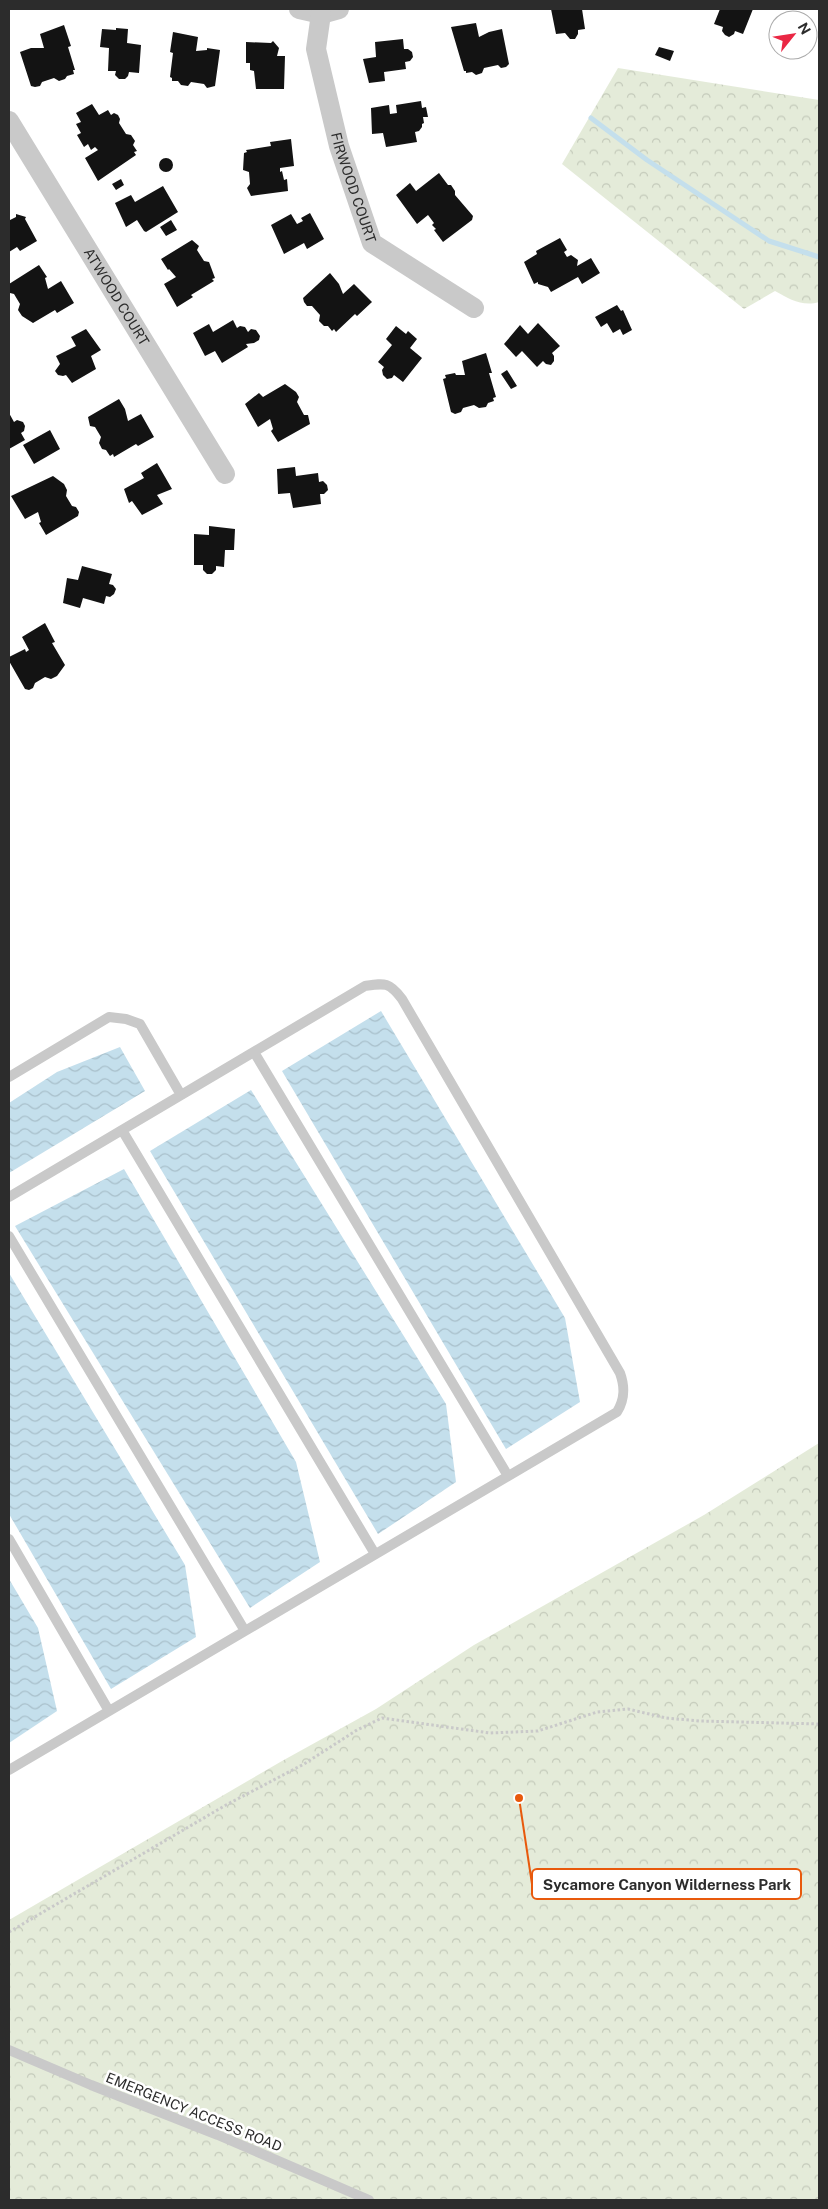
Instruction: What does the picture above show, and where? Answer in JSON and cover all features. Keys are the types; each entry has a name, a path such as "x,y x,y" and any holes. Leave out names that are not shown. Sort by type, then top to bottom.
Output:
{"street":[{"path":"299,9 330,11"},
{"name":"FIRWOOD COURT","path":"330,11 316,49 339,146 372,243 474,308"},
{"name":"ATWOOD COURT","path":"9,121 225,474"}],"lane":[{"path":"9,1197 365,986 388,985 402,999 615,1365 623,1384 623,1399 616,1412 9,1770"},
{"path":"9,1076 109,1017 126,1018 140,1024 181,1095"},
{"path":"254,1052 508,1476"},
{"path":"122,1130 375,1554"},
{"path":"9,1236 245,1631"},
{"path":"9,1539 109,1711"},
{"name":"EMERGENCY ACCESS ROAD","path":"9,2050 91,2086 218,2135 369,2200"}],"path":[{"path":"9,1932 226,1805 304,1764 357,1730 382,1718 490,1733 538,1731 597,1712 628,1709 666,1718 700,1721 819,1724"}],"green space":[{"path":"618,68 819,100 819,302 802,303 775,291 744,309 562,164"},
{"path":"819,1443 819,2200 9,2200 9,1920 282,1761 376,1709 474,1645 704,1515"}],"water":[{"path":"381,1011 565,1318 580,1402 506,1449 282,1071"},
{"path":"120,1047 145,1091 9,1173 9,1103 57,1072"},
{"path":"251,1090 446,1404 456,1482 378,1534 150,1151"},
{"path":"124,1169 296,1462 320,1562 250,1608 15,1226"},
{"path":"9,1273 185,1565 196,1637 111,1689 9,1514"},
{"path":"9,1579 38,1628 57,1711 9,1743"}],"building":[{"path":"551,9 582,9 585,29 578,30 575,39 570,39 565,33 556,34"},
{"path":"720,9 753,9 743,34 735,31 729,37 722,31 723,27 714,24"},
{"path":"476,23 479,37 502,29 509,64 506,67 501,68 498,65 484,68 482,73 476,75 472,72 466,73 464,71 451,27"},
{"path":"64,25 71,46 68,47 75,70 73,70 74,74 59,81 54,78 42,82 40,86 31,86 20,52 31,48 44,48 40,34"},
{"path":"116,28 128,29 127,43 141,45 139,73 129,72 125,79 119,79 115,75 116,71 108,71 109,48 100,47 102,29 116,30"},
{"path":"173,32 198,37 196,51 207,50 207,48 220,50 215,86 207,88 204,84 191,82 188,86 181,85 178,81 172,81 170,77 173,53 170,52"},
{"path":"403,39 404,49 412,52 413,57 410,61 405,62 406,69 384,72 385,81 369,83 363,59 376,57 375,42"},
{"path":"273,41 279,48 277,56 285,56 284,89 256,89 254,71 250,70 250,63 246,63 246,42 271,43"},
{"path":"659,47 674,51 670,61 655,55"},
{"path":"421,101 422,108 426,107 428,117 423,117 424,123 422,127 419,131 415,132 417,142 386,147 383,133 372,134 371,108 389,105 390,114 397,113 396,105"},
{"path":"92,104 99,115 108,110 111,115 114,113 118,115 119,123 126,134 131,135 135,141 133,145 137,151 134,152 136,155 98,181 85,158 98,150 95,147 91,150 88,144 84,147 77,135 81,133 76,124 81,122 76,113"},
{"path":"291,139 294,166 280,168 284,180 287,179 288,191 251,196 247,188 250,184 249,172 243,170 244,153 247,152 246,150 271,146 270,142"},
{"path":"163,158 169,158 173,165 169,172 163,172 159,168 159,162"},
{"path":"439,173 448,185 451,185 455,195 473,216 472,220 443,242 434,230 436,229 432,225 434,223 428,215 417,224 396,195 410,183 416,191"},
{"path":"121,179 124,185 116,190 112,184"},
{"path":"163,186 178,212 146,232 137,220 126,227 115,203 131,195 135,202"},
{"path":"310,213 324,239 307,249 304,243 284,254 271,225 291,214 297,224 303,221 301,218"},
{"path":"16,214 26,217 25,219 37,241 20,251 17,247 9,252 9,218 10,220 16,217"},
{"path":"171,220 177,230 166,236 160,227"},
{"path":"560,238 567,250 564,252 567,257 571,255 578,260 577,266 591,258 600,273 582,284 578,277 551,292 548,287 538,284 538,282 534,284 524,262 537,254 536,251"},
{"path":"192,240 199,246 197,250 204,261 209,262 215,278 212,279 214,281 191,295 193,297 177,307 164,284 176,277 168,270 161,259"},
{"path":"39,265 47,277 45,278 48,289 61,281 74,303 57,313 55,310 33,323 22,316 18,310 20,304 14,294 10,293 9,284"},
{"path":"330,273 339,284 343,294 354,284 372,302 357,316 355,314 336,332 319,321 320,315 312,306 307,306 303,298"},
{"path":"617,305 621,311 623,310 632,330 623,335 620,329 613,333 607,323 601,327 595,317"},
{"path":"233,320 237,328 240,326 245,327 248,332 251,329 256,330 260,336 259,340 246,344 248,347 222,363 215,351 205,356 193,333 209,324 213,332"},
{"path":"538,323 560,346 552,353 554,361 551,365 543,361 537,367 522,351 516,357 504,344 520,325 528,334"},
{"path":"396,326 406,334 408,331 417,339 410,348 422,358 403,382 394,375 392,378 387,379 383,375 382,370 384,367 378,362 392,345 386,339"},
{"path":"86,329 101,350 91,356 96,369 72,383 66,375 58,375 55,371 60,364 56,356 76,346 71,337"},
{"path":"486,353 492,373 489,373 496,397 493,398 494,401 488,403 486,407 479,408 474,405 463,408 461,412 455,414 451,412 443,379 446,378 445,375 455,373 456,375 465,375 462,361"},
{"path":"507,370 517,386 511,389 501,374"},
{"path":"285,384 296,392 299,397 297,402 304,415 308,415 310,424 278,442 271,431 273,429 270,419 258,427 245,404 259,393 263,397"},
{"path":"119,399 125,409 128,421 141,414 154,437 138,446 136,444 114,457 113,454 110,456 106,450 102,449 99,443 101,437 95,427 90,426 88,417"},
{"path":"9,413 14,422 17,420 23,422 25,426 24,431 21,433 25,440 9,449"},
{"path":"50,430 60,449 34,464 23,445"},
{"path":"157,463 172,489 157,495 163,504 142,515 132,501 129,503 124,489 144,478 141,473"},
{"path":"295,467 296,476 318,473 319,482 323,481 327,485 328,490 324,494 320,494 321,504 293,508 290,493 278,494 277,469"},
{"path":"53,476 64,484 67,490 66,496 72,506 76,507 79,512 78,516 46,535 39,523 41,522 38,512 25,519 11,496"},
{"path":"209,526 235,529 234,550 225,550 224,567 216,566 216,570 212,574 207,574 203,570 203,565 194,565 194,534 209,535"},
{"path":"82,566 112,574 109,584 113,585 116,589 110,597 106,596 104,604 83,598 80,608 63,603 67,578 78,580"},
{"path":"45,623 55,642 52,643 65,665 57,676 51,679 45,677 35,683 33,688 25,689 9,661 9,657 25,649 26,652 29,650 22,637"}],"waterway":[{"path":"591,118 647,160 769,241 819,257"}],"place":[{"name":"Sycamore Canyon Wilderness Park","path":"519,1798"}]}
